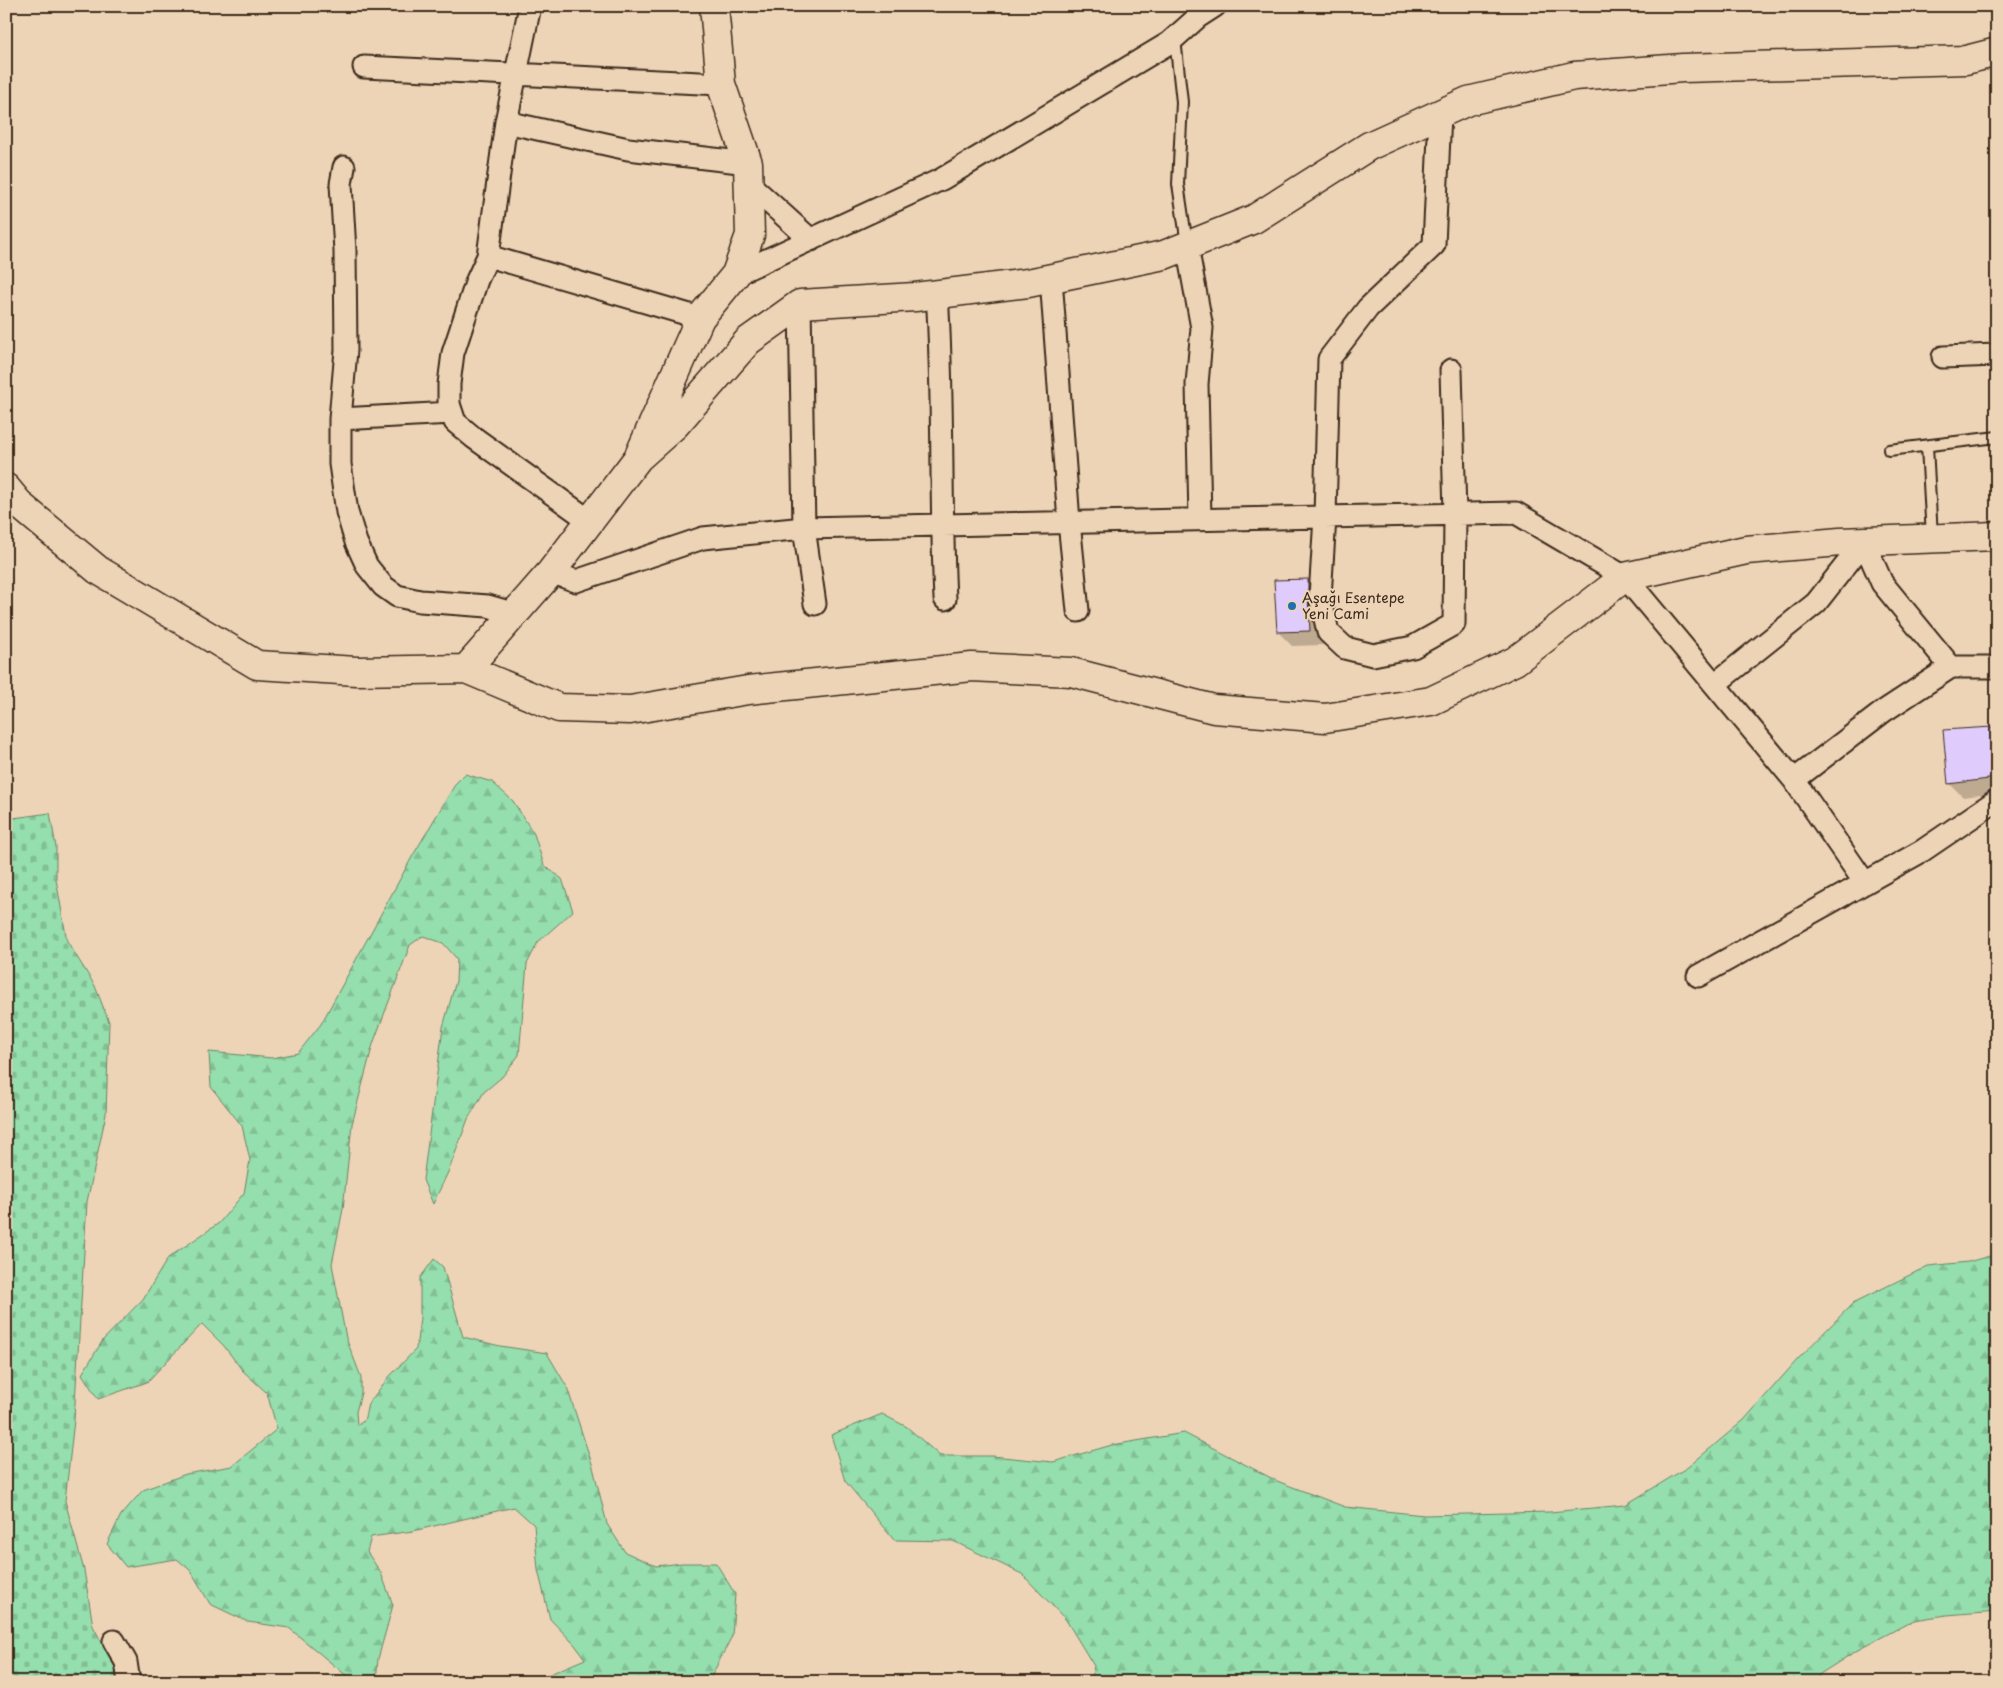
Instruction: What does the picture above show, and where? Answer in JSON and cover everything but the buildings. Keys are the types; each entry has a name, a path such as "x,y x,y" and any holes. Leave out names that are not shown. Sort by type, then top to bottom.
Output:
{"street":[{"path":"530,6 506,122 488,256 477,280 453,353 449,384 450,404 455,422 590,522"},
{"path":"638,458 700,318 736,274 750,235 748,173 721,84 714,6"},
{"path":"736,274 942,180 1175,38 1198,17 1215,6"},
{"path":"466,669 551,572 638,458 675,425 748,341 800,304 915,297 1028,283 1164,255 1254,219 1369,146 1468,101 1574,76 1683,68 1966,60 1997,52"},
{"path":"364,67 721,84"},
{"path":"1440,114 1434,245 1368,308 1328,360 1325,517 1320,597 1328,632 1345,648 1372,655 1413,647 1454,624 1455,514 1451,370"},
{"path":"506,122 748,173 811,240"},
{"path":"344,167 342,184 346,251 346,350 340,419 340,464 348,512 356,542 367,566 383,586 397,596 420,601 488,606 515,614"},
{"path":"1188,246 1202,328 1197,384 1200,519"},
{"path":"488,256 700,318"},
{"path":"1051,278 1069,522 1078,611"},
{"path":"937,294 941,359 942,525 946,599"},
{"path":"800,304 804,528 814,604"},
{"path":"1943,357 1997,355"},
{"path":"340,419 452,413"},
{"path":"6,488 21,506 98,570 257,665 357,672 466,669 559,708 630,710 748,690 972,667 1071,672 1214,709 1325,718 1431,701 1515,661 1625,577 1746,550 1840,542 1997,536"},
{"path":"551,572 576,581 703,538 804,528 1516,512 1625,577 1794,780 1865,883"},
{"path":"1864,542 1882,583 1951,667"},
{"path":"1715,684 1816,603 1864,542"},
{"path":"1794,780 1884,711 1951,667 1997,667"},
{"path":"1698,976 1922,851 1997,800"},
{"path":"114,1640 126,1662 129,1682"}],"lane":[{"path":"1175,38 1182,102 1178,184 1188,246"},
{"path":"1889,450 1997,437"},
{"path":"1927,446 1932,539"}],"green space":[{"path":"465,774 492,782 513,801 534,834 544,865 562,879 573,911 538,942 527,964 519,1055 502,1077 484,1092 468,1119 449,1170 433,1204 423,1180 443,1027 456,981 457,959 443,943 423,936 410,945 373,1044 352,1124 343,1209 332,1264 346,1338 361,1377 361,1393 356,1412 357,1425 364,1421 368,1404 389,1377 416,1349 420,1318 420,1278 434,1259 443,1267 463,1337 500,1346 547,1353 567,1387 593,1467 607,1524 625,1552 656,1566 682,1563 716,1563 735,1594 732,1636 710,1679 705,1682 531,1682 585,1659 575,1645 550,1619 538,1570 534,1525 514,1507 413,1531 371,1537 367,1552 381,1573 393,1605 378,1659 376,1682 354,1682 289,1628 248,1622 210,1604 191,1571 177,1559 126,1567 107,1544 121,1515 143,1490 186,1474 232,1466 277,1429 267,1393 242,1370 224,1346 202,1324 147,1382 98,1399 82,1374 103,1340 143,1299 168,1258 219,1223 244,1193 250,1160 242,1126 211,1087 209,1052 272,1058 298,1053 321,1024 412,857 456,783"},
{"path":"50,813 56,847 56,879 67,941 95,986 109,1022 106,1114 87,1202 74,1420 65,1501 84,1570 93,1626 123,1682 6,1682 6,819"},
{"path":"1997,1254 1997,1611 1914,1620 1856,1651 1820,1674 1815,1682 1091,1682 1094,1666 1066,1620 1022,1574 953,1541 894,1540 845,1481 831,1435 882,1414 907,1427 940,1456 992,1456 1053,1462 1112,1445 1184,1433 1277,1481 1345,1507 1424,1515 1550,1512 1625,1505 1688,1467 1744,1420 1798,1359 1853,1303 1928,1266 1968,1262"}],"place":[{"name":"Aşağı Esentepe Yeni Cami","path":"1292,606"}]}
